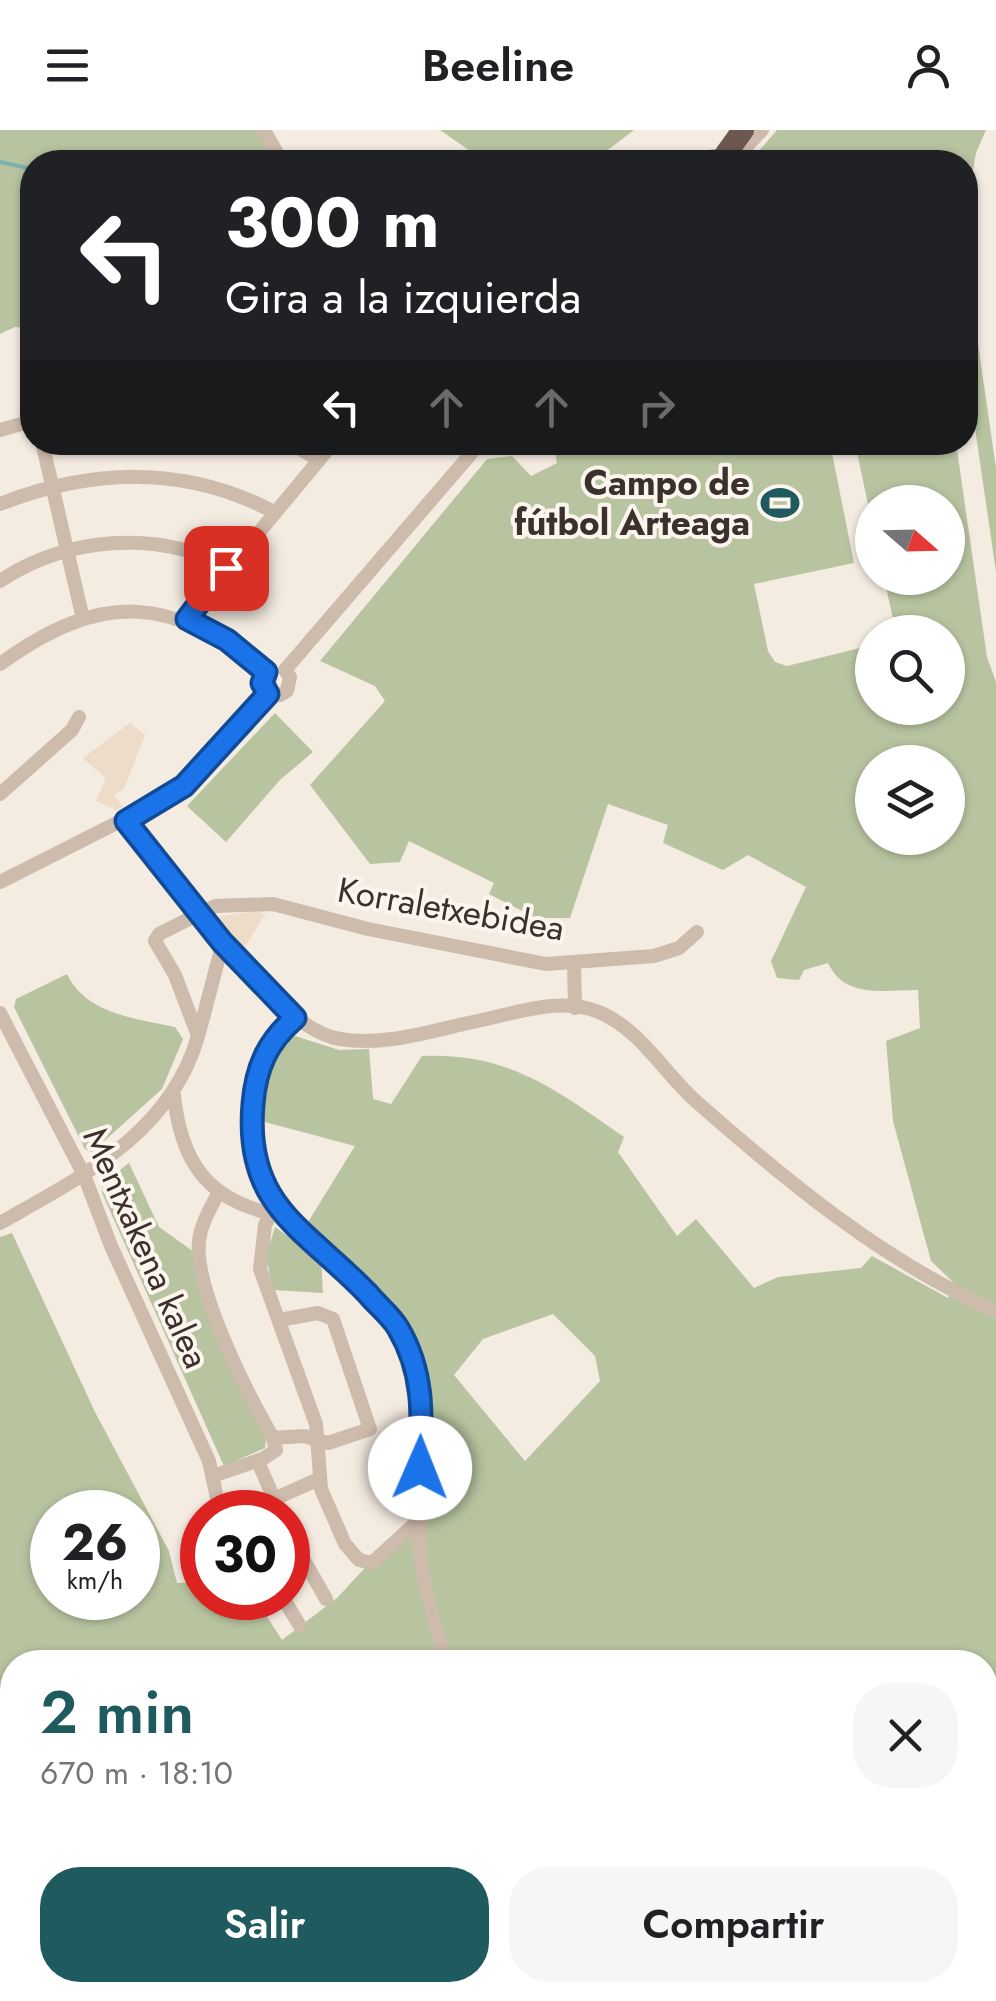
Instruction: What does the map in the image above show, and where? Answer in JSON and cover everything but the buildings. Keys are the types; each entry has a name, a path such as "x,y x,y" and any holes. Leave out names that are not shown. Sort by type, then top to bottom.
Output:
{"street":[{"path":"739,150 760,130"},
{"path":"45,455 84,619"},
{"path":"310,455 319,460"},
{"path":"187,619 323,455"},
{"path":"284,670 471,455"},
{"path":"0,504 97,476 178,478 236,494 274,512"},
{"path":"0,581 68,551 114,543 186,548 226,568"},
{"path":"0,664 45,634 84,619 140,612 187,619 227,640 266,672"},
{"path":"273,667 284,670 290,677 287,691 280,696 268,694 262,683 266,672 273,667"},
{"path":"0,882 126,821 184,786 268,694"},
{"path":"0,794 72,730 78,716"},
{"path":"126,821 222,942 295,1018 315,1032 340,1039 382,1041 554,1005 600,1012 639,1038 666,1074 703,1108 896,1260 996,1311"},
{"name":"Korraletxebidea","path":"199,913 215,906 273,904 368,929 526,960 574,962 654,956 679,948 696,932"},
{"path":"198,1036 175,974 154,947 159,934 199,913"},
{"path":"0,1223 108,1160 174,1096 198,1036 222,942"},
{"path":"574,962 576,1008"},
{"name":"Mentxakena kalea","path":"0,1013 84,1175 110,1246 213,1476 216,1490"},
{"path":"295,1018 264,1054 255,1078 250,1135 272,1210 343,1268 398,1327 420,1377 420,1518 428,1596 443,1650"},
{"path":"174,1096 178,1136 218,1192 248,1208 272,1210"},
{"path":"213,1476 276,1450 236,1368 203,1273 200,1233 218,1192"},
{"path":"272,1210 260,1269 317,1440 318,1479 345,1544 365,1563 381,1558 404,1530 420,1518"},
{"path":"273,1438 328,1443 370,1429 333,1320 318,1313 279,1320"},
{"path":"259,1460 271,1490"},
{"path":"301,1490 318,1479"},
{"path":"310,1578 326,1599"},
{"path":"296,1620 300,1626"}],"green space":[{"path":"0,130 258,130 269,150 20,150 20,328 0,334"},
{"path":"440,130 634,130 608,150 469,150"},
{"path":"777,130 986,130 977,150 760,150"},
{"path":"978,344 996,468 996,572 978,449"},
{"path":"556,455 832,455 854,563 754,584 768,651 775,662 787,666 855,649 855,725 965,725 965,615 892,615 888,595 965,595 965,505 987,657 996,682 996,1650 0,1650 0,1237 12,1233 95,1412 137,1490 30,1490 30,1620 160,1620 160,1534 180,1583 180,1620 269,1620 282,1640 337,1598 426,1502 427,1384 416,1347 406,1326 376,1289 305,1227 355,1146 261,1121 264,1071 289,1034 339,1050 369,1049 373,1099 391,1104 422,1056 480,1060 530,1077 624,1137 618,1152 677,1236 696,1219 754,1288 778,1277 861,1268 872,1256 948,1298 953,1282 931,1261 893,1121 886,1041 920,1028 918,990 855,987 835,974 828,963 804,970 799,980 777,978 771,961 806,887 748,855 723,870 663,843 668,825 608,804 570,918 536,918 489,894 494,883 409,841 400,862 370,864 310,785 385,701 375,686 320,661 487,459 512,456 531,476 557,463","holes":["553,1314 595,1356 600,1381 525,1461 454,1375 483,1339"]},
{"path":"858,455 958,455 962,485 864,485"},
{"path":"275,713 313,752 280,780 226,842 187,806"},
{"path":"67,974 86,998 99,1006 175,1027 183,1039 162,1089 92,1152 85,1149 14,1007 16,999"},
{"path":"129,1163 159,1227 194,1252 222,1348 266,1439 265,1448 224,1466 102,1193 103,1183"},
{"path":"275,1227 321,1260 323,1293 273,1290 266,1257"}],"shaded area":[{"path":"130,723 145,735 124,789 114,795 123,807 116,810 96,801 106,778 83,758"},
{"path":"255,911 265,914 244,949 217,917"}],"waterway":[{"path":"0,162 20,166"}],"place":[{"name":"Campo de fútbol Arteaga","path":"780,503"}],"route":[{"path":"226,568 187,619 227,640 266,672 262,683 268,694 184,786 126,821 222,942 295,1018 264,1054 255,1078 250,1135 262,1186 286,1221 343,1268 398,1327 420,1377 420,1468"}]}
